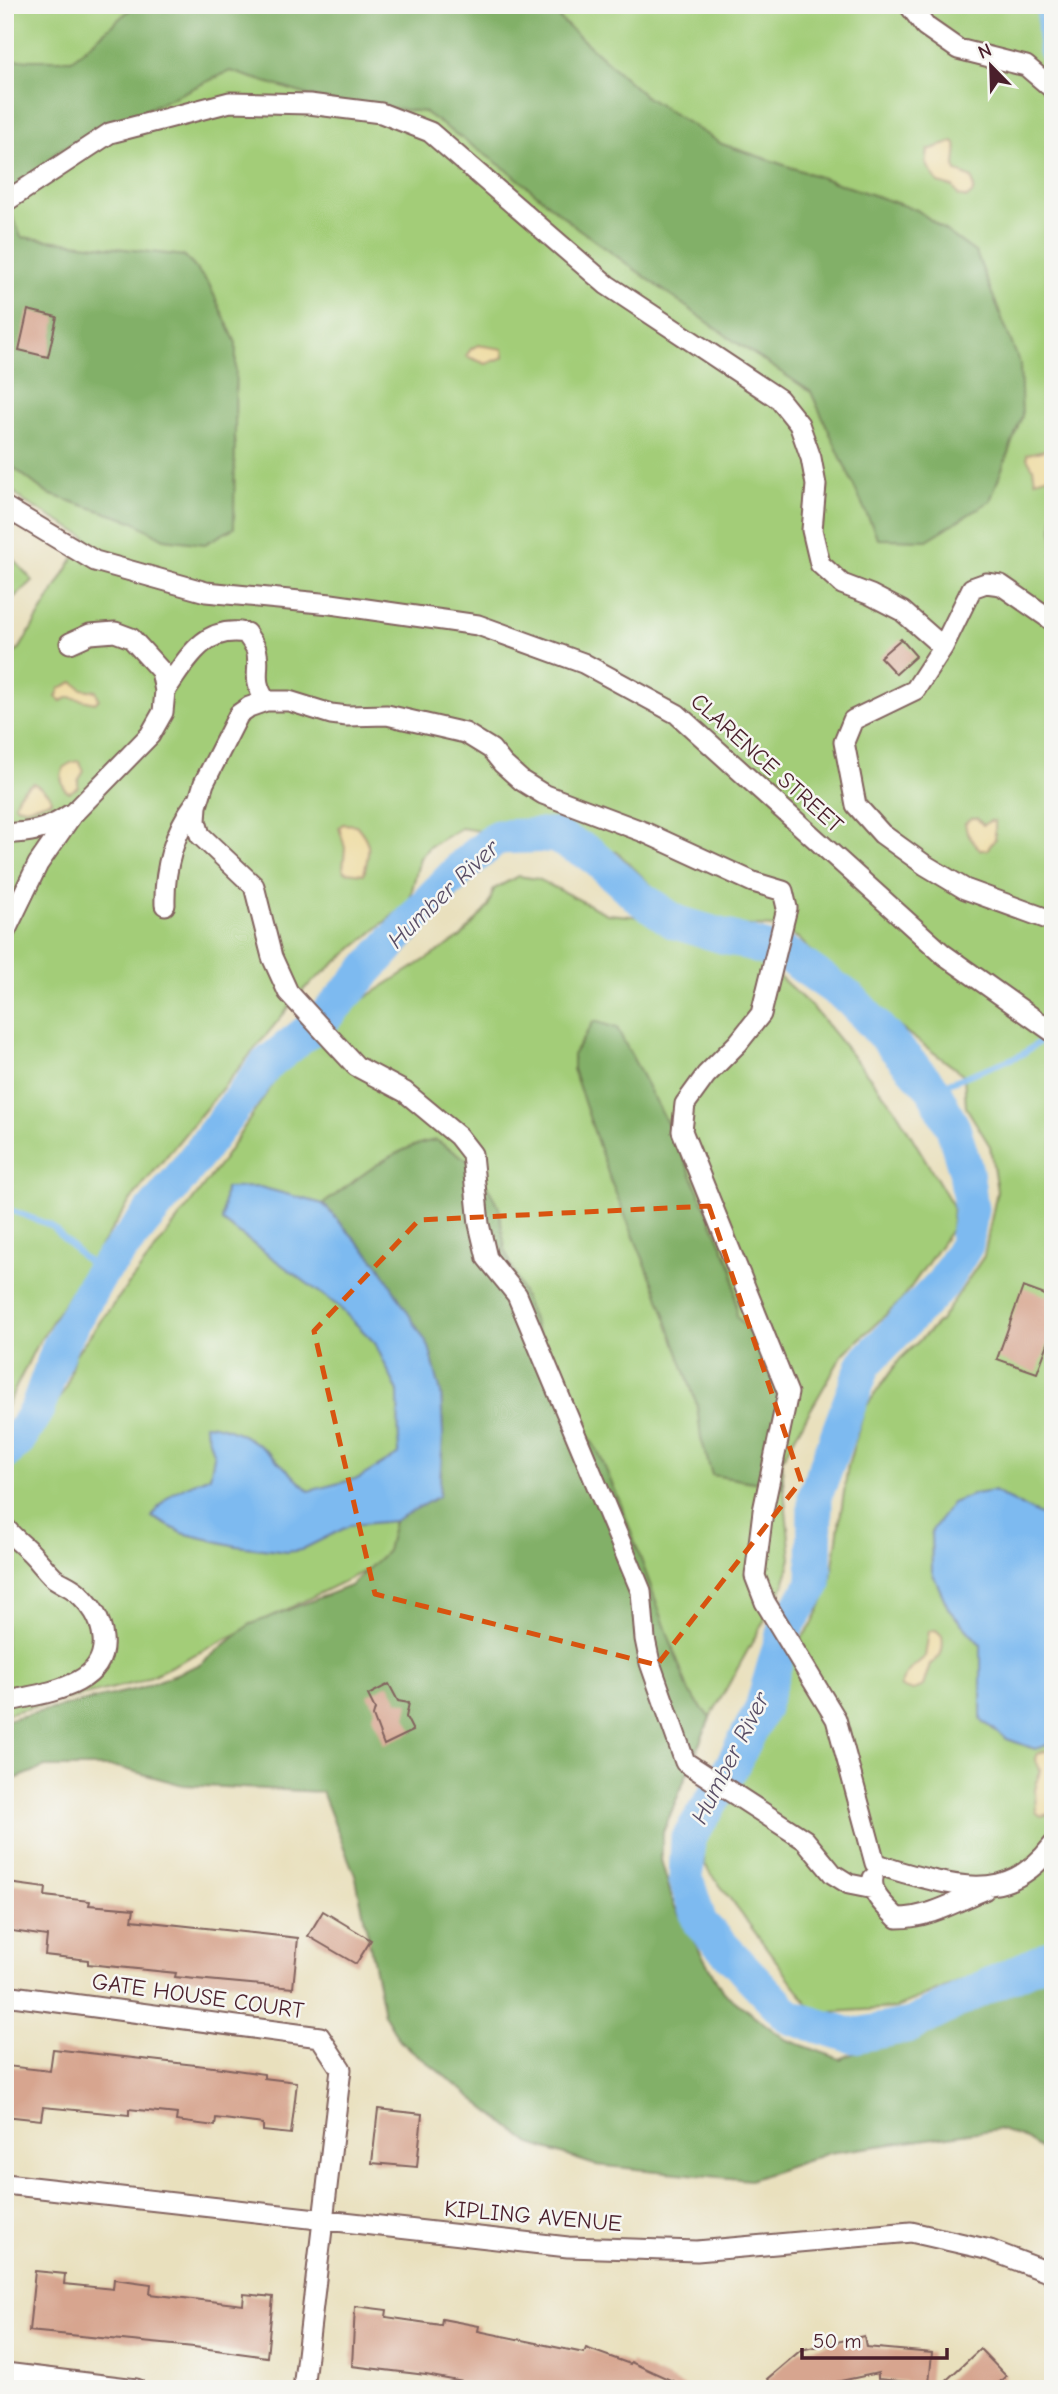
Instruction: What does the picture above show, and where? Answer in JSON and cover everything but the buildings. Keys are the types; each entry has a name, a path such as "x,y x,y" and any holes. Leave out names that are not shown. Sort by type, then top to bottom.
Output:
{"street":[{"path":"909,5 925,26 958,49 1026,66 1053,89"},
{"path":"5,202 110,133 230,102 309,104 381,113 430,132 607,285 779,399 799,424 811,458 816,485 812,530 820,564 842,584 902,611 943,647"},
{"name":"CLARENCE STREET","path":"5,507 95,561 206,592 331,604 478,625 583,663 677,713 943,954 1053,1032"},
{"path":"1053,621 1001,585 986,583 972,588 943,647 915,690 853,720 844,742 856,805 882,834 965,889 1053,921"},
{"path":"165,691 201,643 220,632 232,631 246,633 256,650 259,691 266,701"},
{"path":"5,932 38,864 72,815 150,735 163,712 165,691 161,671 131,638 115,632 90,634 70,643"},
{"path":"874,1889 849,1884 833,1874 805,1840 685,1762 650,1663 645,1639 642,1591 517,1295 487,1258 472,1154 458,1136 405,1092 356,1066 288,992 272,957 254,886 200,835 196,821 204,783 239,715 249,707 266,701 289,701 347,716 387,715 409,718 465,733 491,749 503,765 543,794 644,832 753,882 783,891 787,908 761,1014 738,1043 706,1075 685,1104 682,1131 788,1393 763,1511 755,1576 765,1602 836,1719 875,1863 872,1885 882,1903 897,1918 913,1918 933,1913 995,1885 1053,1866"},
{"path":"165,905 164,879 183,820 199,799"},
{"path":"15,833 31,832 58,823 82,805"},
{"path":"5,1527 54,1578 74,1590 92,1607 102,1626 104,1651 93,1671 72,1685 5,1702"},
{"path":"1018,1877 1043,1858 1053,1845"},
{"path":"875,1863 897,1873 960,1886 995,1885"},
{"name":"GATE HOUSE COURT","path":"5,1995 320,2038 341,2069 303,2389"},
{"name":"KIPLING AVENUE","path":"5,2185 568,2247 697,2251 911,2232 990,2250 1053,2274"},
{"path":"5,2373 136,2389"}],"highlighted area":[{"path":"709,1206 801,1481 657,1665 375,1594 314,1331 419,1220"}],"green space":[{"path":"5,5 1053,5 1053,1942 896,2008 815,2013 705,1865 699,1823 778,1669 813,1623 830,1586 848,1465 865,1408 900,1359 940,1321 984,1256 997,1191 990,1146 966,1107 964,1075 856,995 798,938 776,927 706,924 662,896 617,852 461,828 429,847 420,858 409,902 305,988 132,1198 35,1348 5,1410 5,662 20,648 86,537 23,501 5,483"},
{"path":"135,5 552,5 561,20 645,96 722,144 917,210 976,253 1020,364 1022,416 990,501 927,540 878,539 811,392 731,339 576,227 510,172 424,112 327,101 230,71 58,150 10,210 21,237 185,256 209,284 236,343 234,528 205,544 164,539 132,521 48,494 5,461 5,60 72,60"},
{"path":"5,550 33,581 5,605"},
{"path":"518,876 538,879 607,914 654,918 692,940 765,963 815,1010 894,1107 953,1206 951,1230 901,1301 843,1354 781,1461 791,1558 784,1585 710,1718 663,1832 661,1861 442,1533 139,1682 5,1714 5,1464 30,1444 67,1386 74,1356 221,1163 286,1063 357,1003 461,937 488,907 494,889"},
{"path":"594,1021 617,1028 676,1140 733,1270 737,1317 760,1343 780,1393 783,1487 712,1475 701,1438 697,1405 655,1287 611,1182 573,1069 573,1055"},
{"path":"436,1140 475,1165 499,1207 505,1250 569,1409 598,1451 622,1507 689,1692 710,1718 663,1832 661,1860 674,1905 723,1992 785,2039 840,2059 1053,1971 1053,2157 1026,2139 998,2129 829,2153 750,2180 595,2165 531,2144 400,2041 384,2014 356,1878 322,1792 183,1785 117,1767 45,1767 5,1783 5,1720 141,1688 201,1664 249,1625 350,1586 387,1551 394,1521 439,1496 443,1435 441,1393 378,1264 323,1204 390,1157 405,1149"}],"sand":[{"path":"953,142 956,144 956,171 972,178 974,188 967,198 959,196 953,187 938,183 926,163 928,150"},
{"path":"478,345 503,349 504,357 486,364 466,356"},
{"path":"1053,450 1053,475 1035,480 1027,454"},
{"path":"73,682 82,689 96,691 99,699 95,703 70,697 61,701 56,697 60,688"},
{"path":"79,761 84,771 78,781 78,787 70,792 66,791 62,771 68,764"},
{"path":"34,783 50,795 51,801 26,808 16,806 20,794"},
{"path":"977,818 983,825 995,821 995,839 987,850 981,850 968,835 965,823"},
{"path":"343,824 356,825 365,837 368,853 364,874 345,872 343,869 345,848 339,827"},
{"path":"936,1630 942,1636 942,1649 940,1656 930,1664 923,1686 912,1690 900,1686 907,1673 925,1657 929,1631"},
{"path":"1044,1751 1053,1752 1053,1775 1050,1780 1053,1784 1053,1813 1041,1816 1036,1812 1035,1790 1040,1770 1036,1760 1037,1754"}],"water":[{"path":"260,1187 323,1204 378,1264 429,1347 441,1393 443,1435 439,1496 394,1521 351,1525 301,1550 287,1552 236,1546 182,1533 152,1517 170,1495 210,1476 214,1456 204,1424 220,1426 249,1438 309,1491 359,1478 399,1454 398,1392 375,1343 338,1306 222,1221 225,1188"},
{"path":"993,1491 1040,1515 1053,1514 1053,1743 1035,1749 1007,1739 981,1720 981,1645 949,1610 932,1572 931,1532 952,1503 974,1494"}],"waterway":[{"path":"1039,5 1041,52 1051,71"},
{"name":"Humber River","path":"5,1452 17,1442 37,1409 60,1345 100,1274 180,1178 266,1065 321,1021 433,897 466,863 498,837 553,835 591,854 640,898 675,922 787,955 852,1000 933,1089 953,1128 966,1171 971,1209 966,1245 943,1283 864,1364 815,1496 814,1584 785,1628 762,1708 723,1783 688,1839 686,1879 700,1923 790,2017 853,2036 911,2025 1053,1956"},
{"path":"933,1089 1021,1055 1038,1043"},
{"path":"5,1208 50,1225 100,1274"}]}
